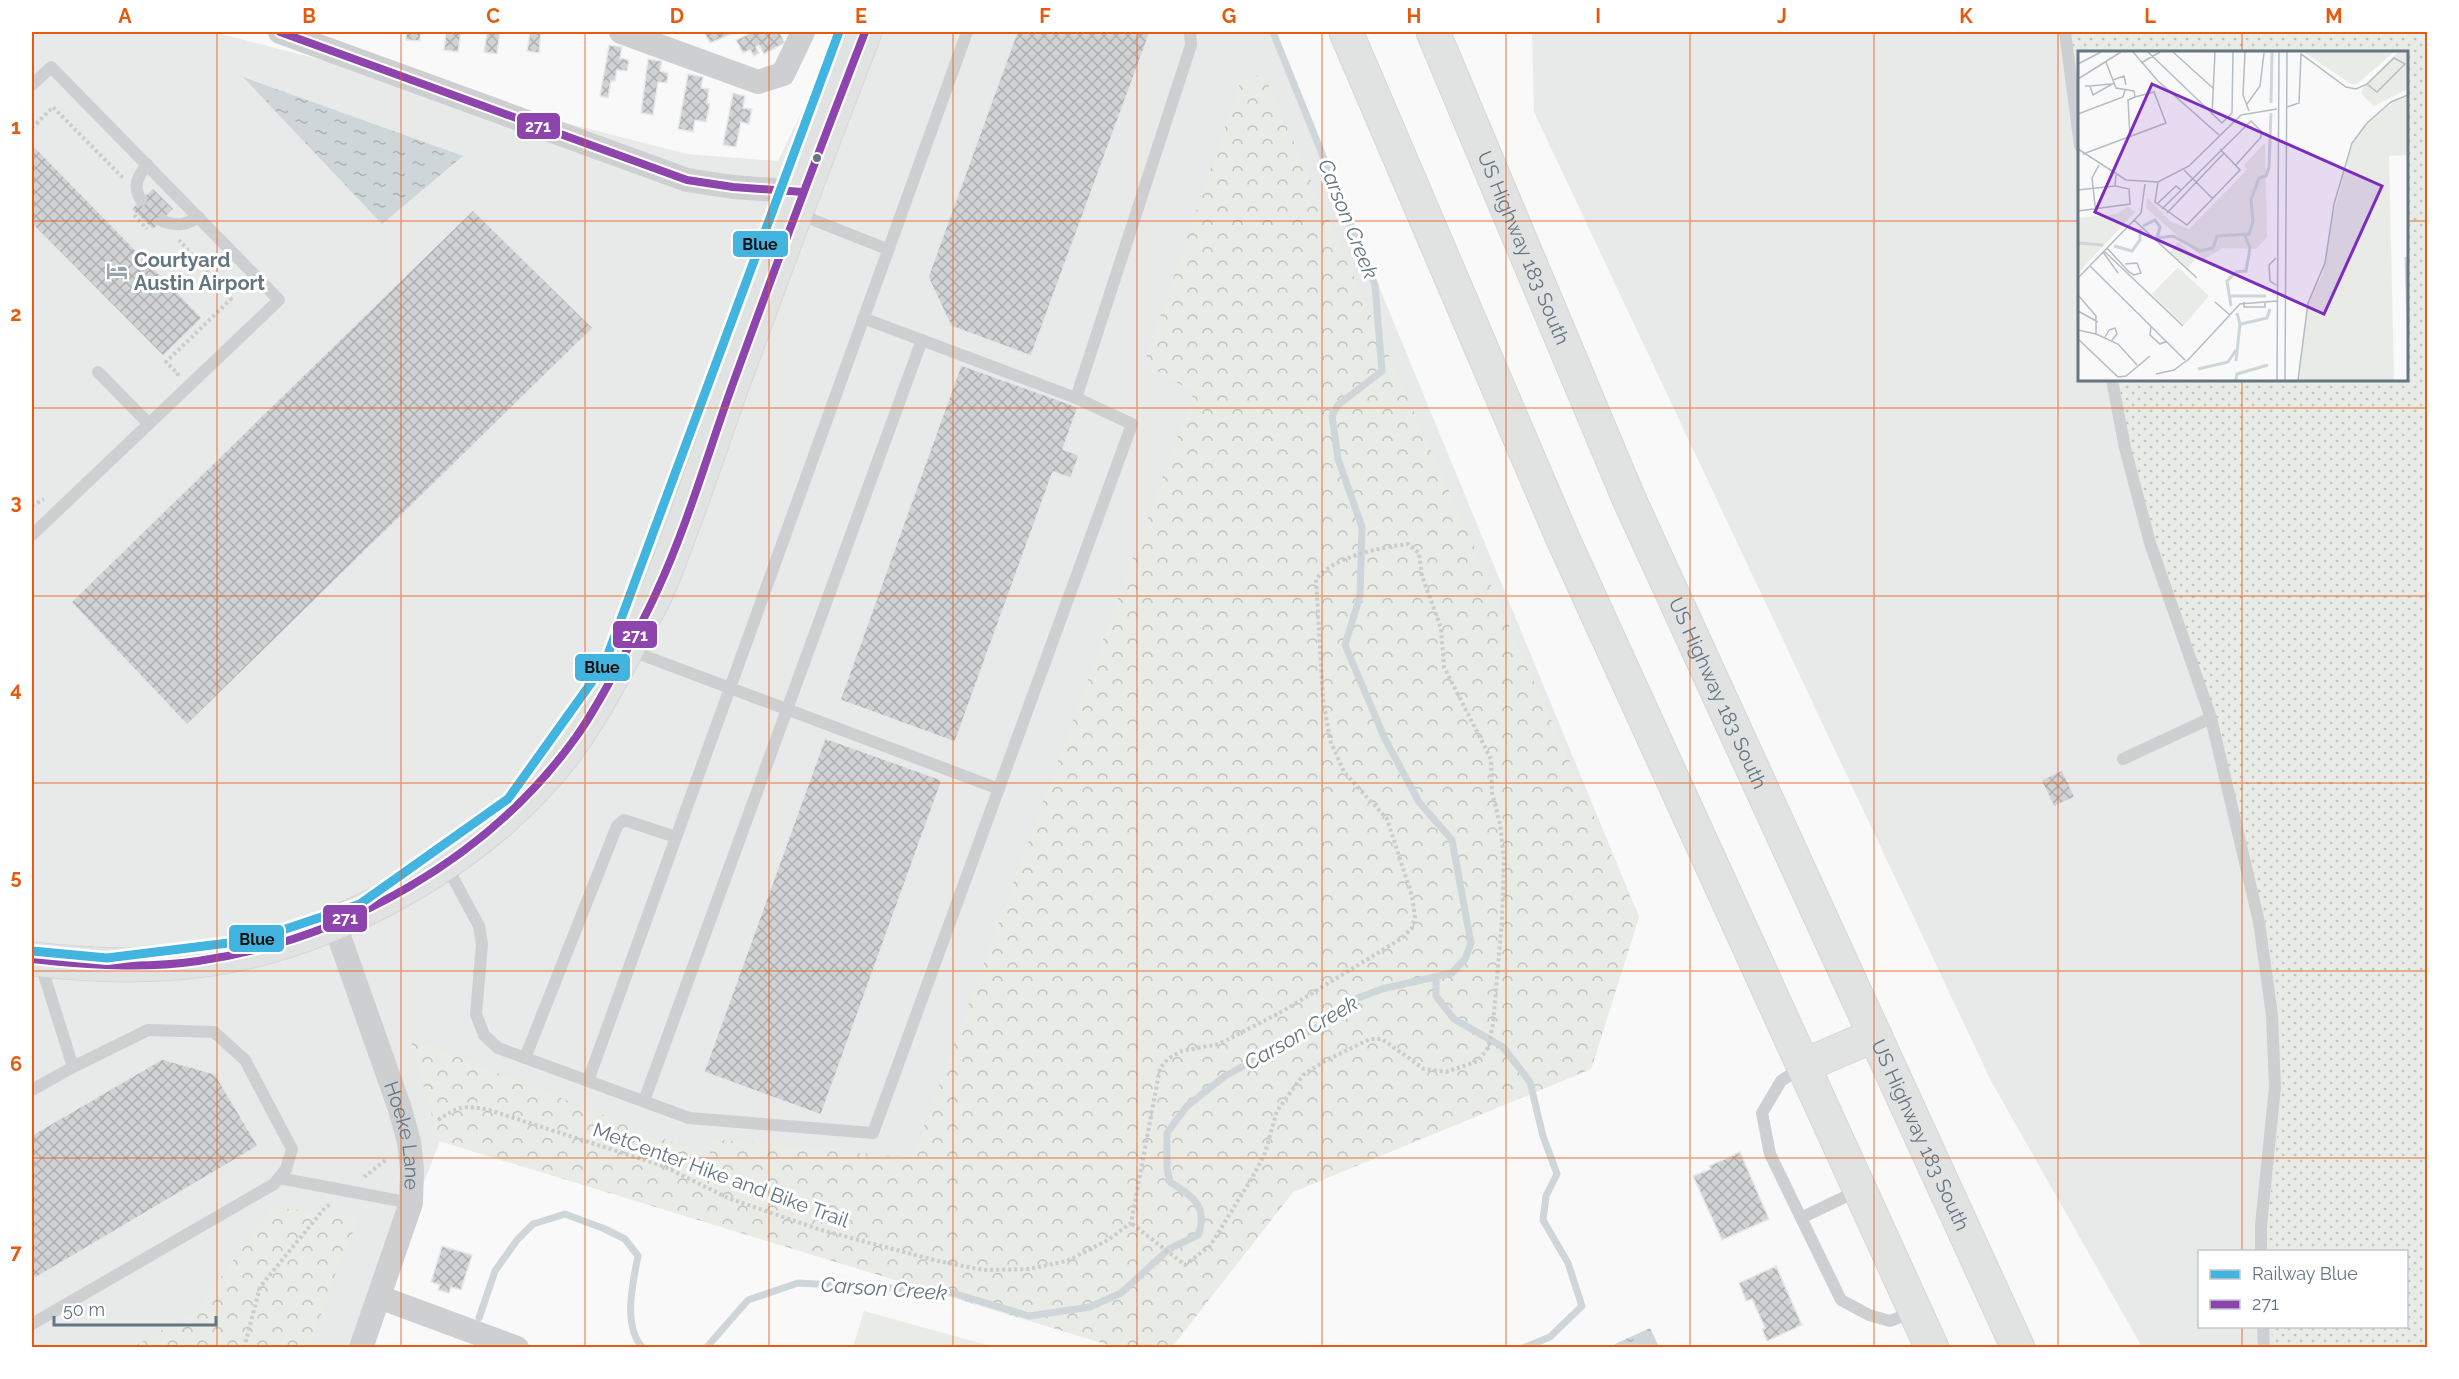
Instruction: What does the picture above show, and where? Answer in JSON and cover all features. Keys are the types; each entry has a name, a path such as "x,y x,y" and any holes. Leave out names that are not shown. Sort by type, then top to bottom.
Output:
{"main road":[{"path":"35,960 67,963 149,964 199,961 260,949 335,925 402,890 445,862 487,831 530,794 576,738 627,649 659,587 799,202 866,32"},
{"path":"1346,32 1563,539 1932,1347"},
{"name":"US Highway 183 South","path":"1433,32 1629,499 2018,1347"},
{"path":"1803,1066 1875,1035"}],"street":[{"path":"280,32 687,180 733,187 799,202"},
{"path":"621,32 655,38 758,81 783,74 803,32"},
{"name":"Hoeke Lane","path":"335,925 409,1142 412,1169 411,1203 361,1347"},
{"path":"380,1297 517,1347"}],"lane":[{"path":"588,1081 967,32"},
{"path":"1076,398 1191,45 1190,32"},
{"path":"2065,32 2078,138"},
{"path":"32,85 51,67 279,300 32,535"},
{"path":"141,200 135,191 143,161"},
{"path":"799,202 887,249"},
{"path":"162,221 177,226 187,224 199,217"},
{"path":"445,862 478,926 482,944 476,1014 484,1035 498,1048 689,1118 873,1133 1132,424 1076,398 862,318"},
{"path":"644,1101 922,340"},
{"path":"98,372 149,424"},
{"path":"2112,381 2125,448 2151,543 2211,718 2259,922 2272,1015 2275,1087 2261,1225 2261,1250"},
{"path":"627,649 999,789"},
{"path":"2123,759 2211,718"},
{"path":"525,1058 617,826 624,820 676,837"},
{"path":"35,960 73,1067"},
{"path":"32,1090 147,1030 214,1032 245,1060 292,1149 286,1169 274,1184 32,1324"},
{"path":"1803,1066 1781,1081 1762,1113 1770,1154 1842,1300 1869,1316 1890,1321 1915,1311"},
{"path":"279,1178 411,1203"},
{"path":"1801,1218 1859,1189"},
{"path":"2263,1328 2264,1347"}],"path":[{"path":"32,128 53,107 125,181 129,168 143,161"},
{"path":"130,211 152,234"},
{"path":"174,378 178,374 166,362 231,299 177,238"},
{"path":"1408,544 1419,553 1422,576 1441,628 1444,667 1491,759 1492,793 1500,824 1504,859 1502,920 1493,1024 1488,1048 1478,1061 1446,1072 1424,1069 1382,1039 1371,1040 1325,1061 1303,1075 1277,1111 1265,1153 1252,1179 1210,1246 1185,1265 1131,1223 1158,1075 1160,1068 1168,1059 1182,1051 1219,1044 1282,1011 1402,938 1412,928 1415,917 1412,896 1387,819 1344,772 1330,740 1323,699 1316,579 1325,569 1344,559 1408,544"},
{"name":"MetCenter Hike and Bike Trail","path":"438,1120 454,1109 467,1105 489,1110 663,1166 728,1198 821,1230 938,1261 982,1270 1029,1269 1067,1261 1108,1240 1131,1223"},
{"path":"244,1347 260,1287 323,1210"}],"shaded area":[{"path":"32,32 213,32 687,154 778,161 840,32 1274,32 1639,917 1591,1069 1293,1192 1172,1347 1115,1347 440,1141 360,1347 32,1347"},
{"path":"1532,32 2427,32 2427,1347 2142,1347 1991,1081 1534,112"}],"green space":[{"path":"2070,32 2427,32 2427,1347 2273,1347 2271,1328 2408,1328 2408,1250 2268,1250 2267,1226 2283,1088 2280,1013 2265,920 2217,719 2156,540 2130,447 2118,381 2408,381 2408,51 2078,51 2078,95"},
{"path":"1263,73 1639,917 1591,1069 1293,1192 1172,1347 1115,1347 439,1141 410,1038 709,1157 713,1139 912,1158 1194,392 1144,364 1240,83"},
{"path":"272,1207 359,1217 335,1275 310,1347 133,1347 198,1309"},
{"path":"864,1311 994,1347 853,1347"}],"water":[{"path":"243,77 463,156 382,224"},
{"path":"1650,1328 1659,1347 1616,1347 1615,1344"}],"building":[{"path":"406,32 421,32 420,41 406,40"},
{"path":"446,32 461,32 458,52 444,50"},
{"path":"487,32 500,32 497,54 484,52"},
{"path":"530,32 541,32 539,53 527,51"},
{"path":"704,32 736,32 710,43"},
{"path":"752,32 784,32 780,33 785,43 764,54 759,45 756,47 759,53 754,56 750,50 743,53 736,40"},
{"path":"1017,32 1150,32 1031,356 951,326 928,277"},
{"path":"609,45 622,47 620,58 629,60 627,71 617,70 615,81 611,81 608,98 600,96"},
{"path":"648,59 662,61 660,71 668,73 667,83 658,82 653,115 641,113"},
{"path":"688,74 703,77 701,88 709,89 707,103 710,104 706,122 695,120 693,132 678,129"},
{"path":"733,93 745,96 743,108 752,109 749,124 741,122 736,147 723,145"},
{"name":"Courtyard Austin Airport","path":"32,144 202,318 163,356 32,224"},
{"path":"153,188 174,209 153,230 131,209"},
{"path":"473,210 593,328 187,725 71,602"},
{"path":"961,365 1078,407 1063,449 1079,455 1071,478 1053,472 955,742 840,700"},
{"path":"825,738 942,780 821,1115 704,1072"},
{"path":"2062,770 2075,797 2054,807 2041,780"},
{"path":"162,1059 215,1074 258,1146 32,1280 32,1135"},
{"path":"1740,1152 1769,1219 1722,1240 1693,1176 1711,1169 1709,1166"},
{"path":"442,1246 472,1255 461,1290 451,1287 449,1293 438,1290 440,1285 431,1282"},
{"path":"1776,1266 1802,1325 1767,1341 1762,1329 1765,1328 1752,1299 1746,1301 1739,1283"}],"waterway":[{"name":"Carson Creek","path":"706,1348 748,1300 798,1283 946,1291 1029,1316 1090,1307 1121,1293 1169,1249 1198,1235 1201,1225 1200,1209 1191,1197 1170,1182 1167,1168 1167,1133 1187,1106 1225,1076 1327,1022 1350,1001 1382,989 1452,973 1465,959 1471,943 1452,840 1419,802 1385,739 1345,645 1360,596 1362,527 1338,459 1332,416 1338,405 1382,371 1375,285 1273,32"},
{"path":"1436,978 1436,996 1454,1019 1503,1047 1530,1082 1543,1136 1557,1174 1546,1196 1543,1220 1568,1263 1582,1306 1550,1337 1523,1348"},
{"name":"Carson Creek","path":"479,1318 495,1271 517,1240 533,1224 565,1214 625,1239 638,1256 632,1291 631,1316 637,1339 643,1348"}],"rail line":[{"name":"Blue","path":"32,951 107,958 253,940 360,904 508,799 604,665 839,32"}],"transit line":[{"name":"271","path":"280,32 687,180 733,187 803,192"},
{"name":"271","path":"32,959 73,963 157,965 198,961 253,950 307,934 359,913 410,886 457,856 501,820 541,781 576,737 595,708 645,617 668,566 731,389 865,32"}],"place":[{"name":"Courtyard Austin Airport","path":"117,271"}]}
